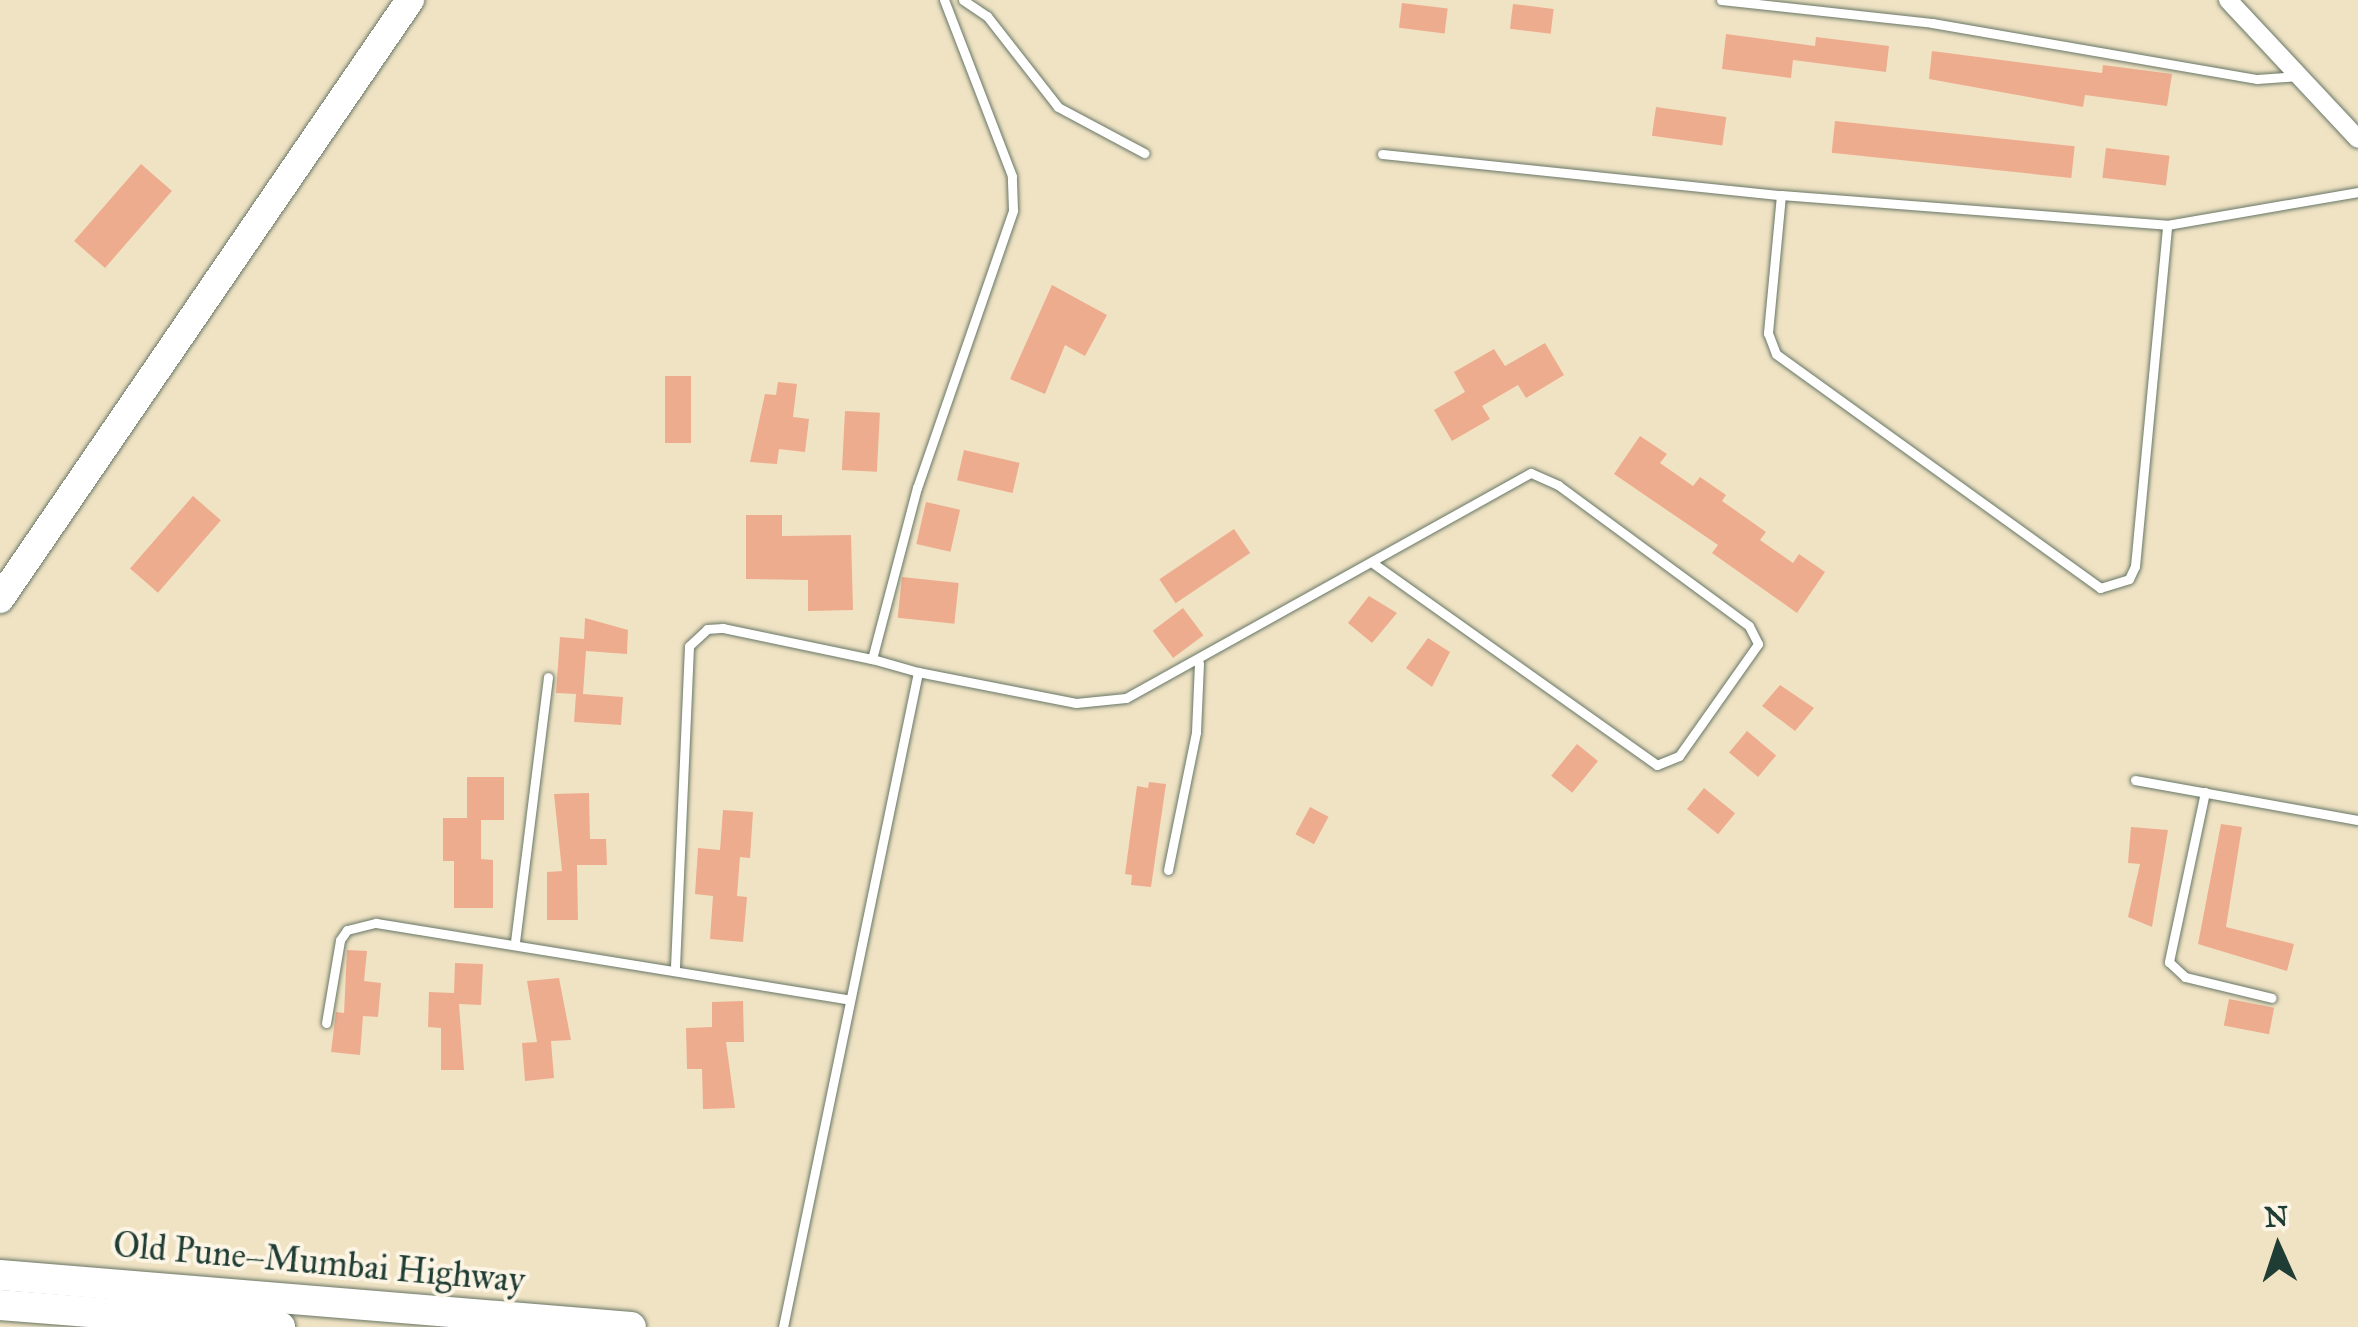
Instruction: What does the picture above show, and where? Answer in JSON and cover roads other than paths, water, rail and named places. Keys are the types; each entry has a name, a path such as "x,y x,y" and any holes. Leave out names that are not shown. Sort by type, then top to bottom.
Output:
{"highway":[{"name":"Old Pune–Mumbai Highway","path":"0,1275 631,1327"},
{"name":"Old Pune–Mumbai Highway","path":"0,1305 280,1327"}],"main road":[{"path":"0,599 410,0"}],"street":[{"path":"2229,0 2237,0"},
{"path":"2229,0 2358,139"}],"lane":[{"path":"872,659 917,488 1015,192 944,0"},
{"path":"963,0 987,16 1058,107 1144,153"},
{"path":"1721,0 1801,4 2257,79 2299,75"},
{"path":"1382,154 1781,195 2167,225 2358,192"},
{"path":"1781,195 1768,333 1776,354 2100,588 2129,579 2136,566 2167,225"},
{"path":"675,967 689,646 707,628 872,659 918,672 1095,703 1126,698 1199,663 1374,564 1515,476 1544,475 1749,626 1758,644 1678,756 1656,765 1374,564"},
{"path":"1168,870 1196,732 1199,663"},
{"path":"783,1327 918,672"},
{"path":"515,942 548,677"},
{"path":"2135,780 2358,820"},
{"path":"2204,792 2168,962 2185,977 2272,998"},
{"path":"326,1023 336,956 348,930 376,924 675,967 849,1000"}]}
